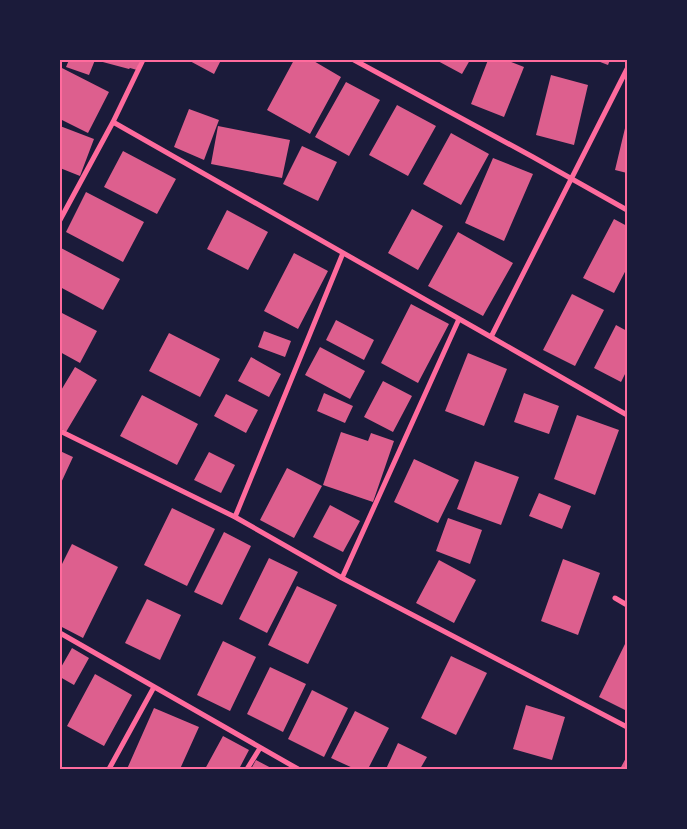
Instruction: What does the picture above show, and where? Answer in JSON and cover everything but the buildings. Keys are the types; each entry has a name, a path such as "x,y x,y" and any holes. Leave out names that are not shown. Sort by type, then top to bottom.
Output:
{"street":[{"path":"60,220 113,122 143,60"},
{"path":"354,60 627,210"},
{"path":"490,337 627,69"},
{"path":"113,122 627,414"},
{"path":"235,517 343,253"},
{"path":"342,578 459,319"},
{"path":"60,431 235,517 342,578 627,727"},
{"path":"616,598 627,605"},
{"path":"60,633 298,769"},
{"path":"109,769 154,687"},
{"path":"247,769 260,748"}]}
